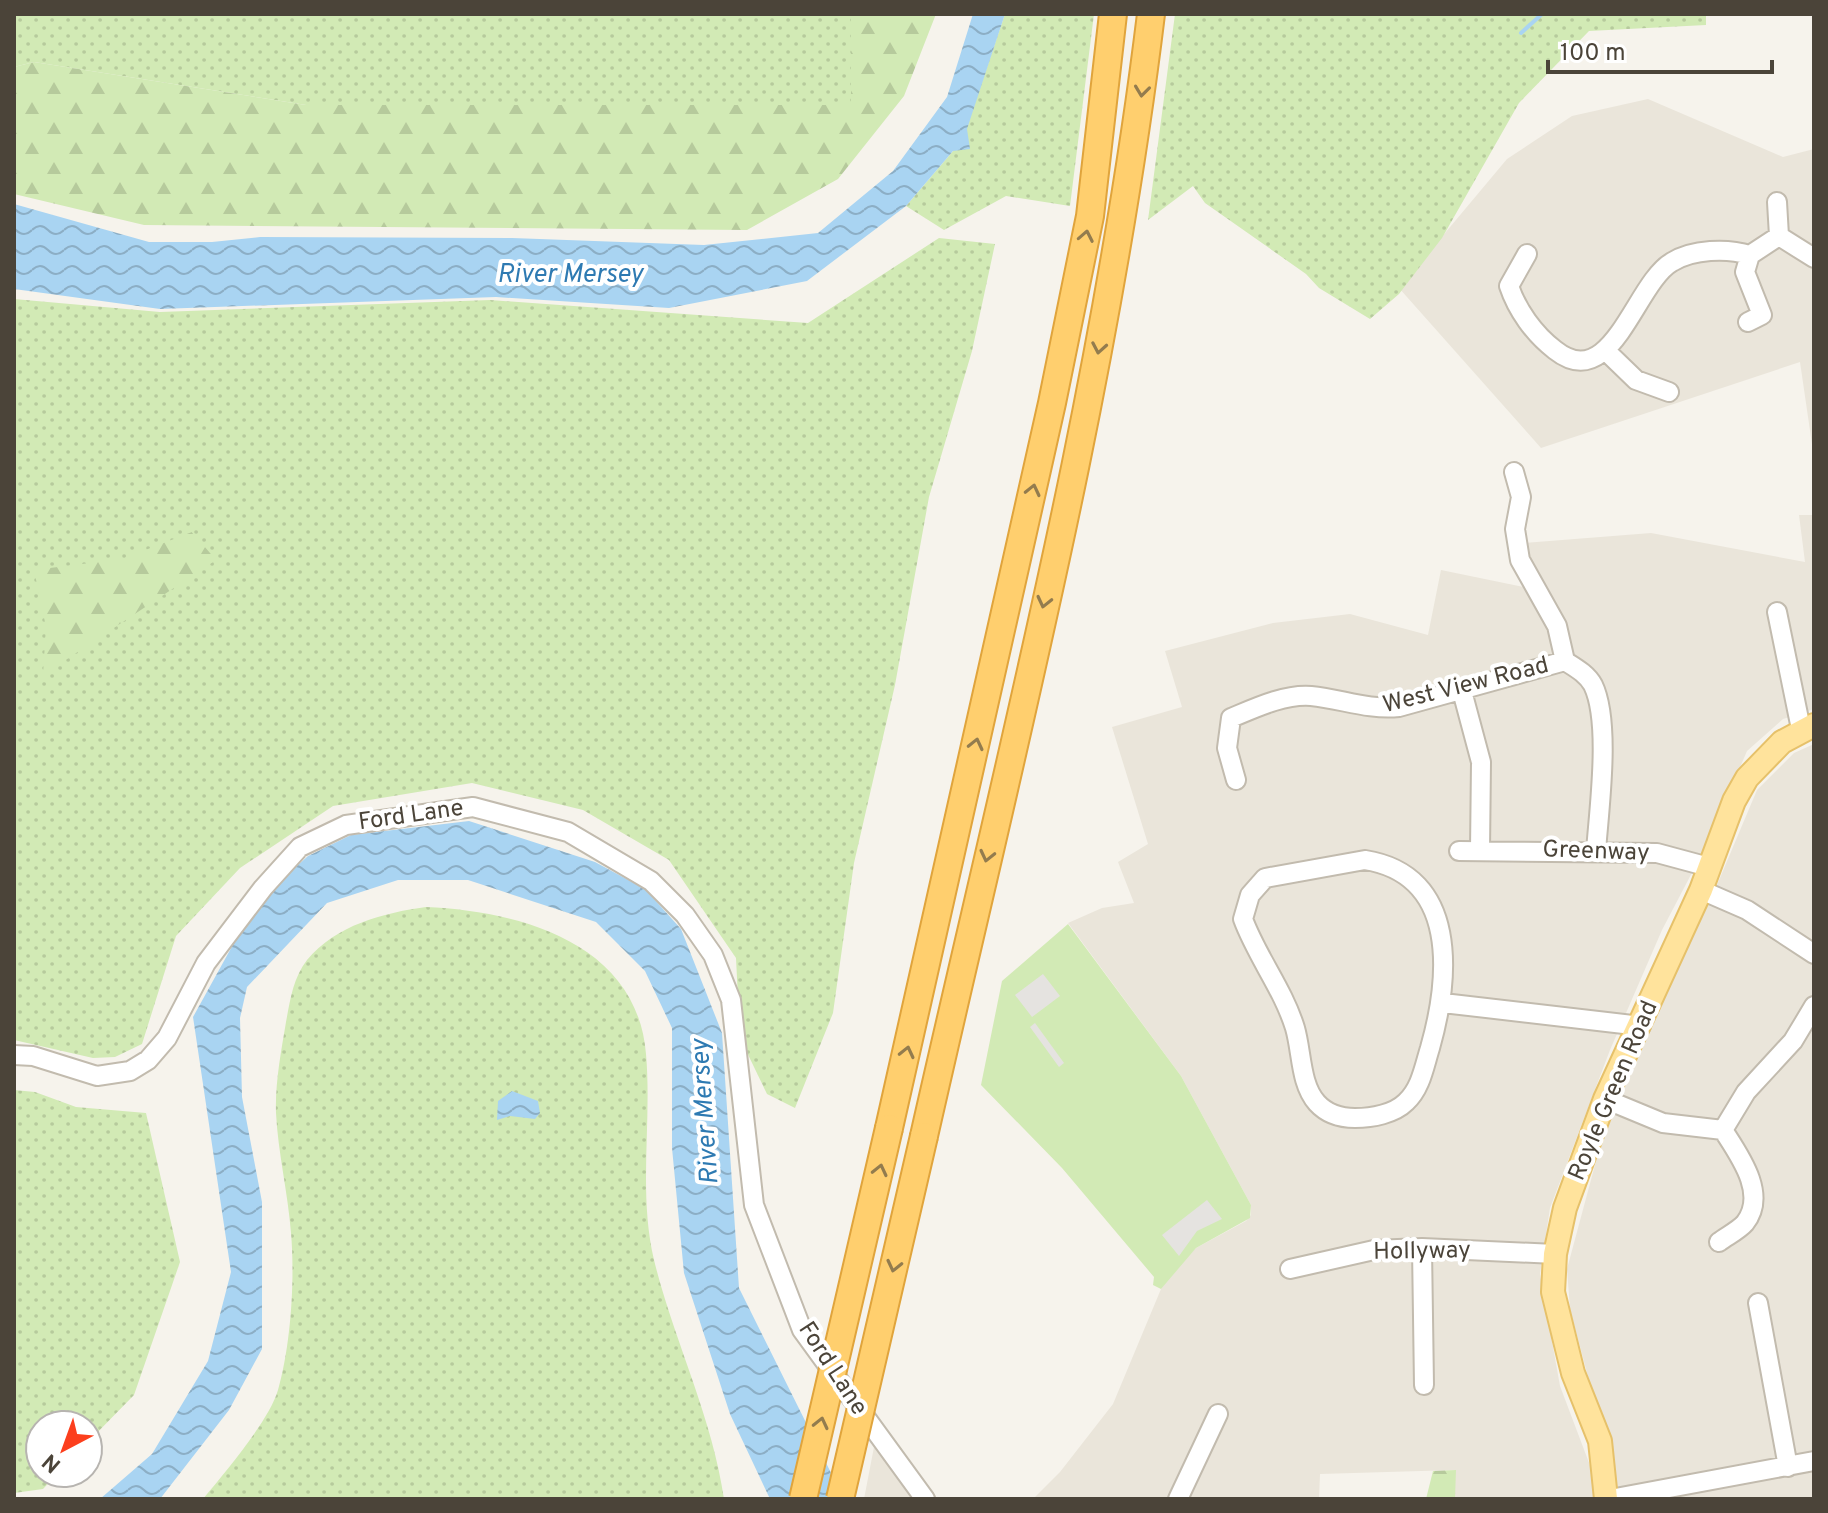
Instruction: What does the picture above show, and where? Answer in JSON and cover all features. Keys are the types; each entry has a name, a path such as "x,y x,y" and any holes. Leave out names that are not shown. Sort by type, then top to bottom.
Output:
{"highway":[{"path":"803,1499 1056,388 1090,216 1113,14"},
{"path":"840,1499 1088,405 1120,232 1151,14"}],"main road":[{"name":"Royle Green Road","path":"1608,1499 1600,1441 1559,1331 1553,1292 1555,1254 1565,1208 1605,1099 1701,890 1734,801 1747,778 1782,742 1808,727"}],"street":[{"path":"1777,202 1779,236"},
{"path":"1748,322 1762,315 1745,272 1750,255 1779,236"},
{"path":"1779,236 1814,258"},
{"path":"1527,254 1509,286 1516,308 1562,356 1576,361 1592,360 1605,350 1633,314 1654,278 1669,263 1703,253 1735,250 1750,255"},
{"path":"1605,350 1636,380 1669,392"},
{"path":"1514,472 1521,497 1515,529 1520,560 1557,626 1565,661"},
{"path":"1777,612 1808,727"},
{"name":"West View Road","path":"1236,780 1227,748 1231,718 1268,703 1309,696 1375,710 1399,707 1565,661 1585,674 1598,701 1602,753 1596,851"},
{"path":"1462,691 1481,762 1480,850"},
{"name":"Ford Lane","path":"14,1055 33,1056 97,1076 130,1071 148,1060 167,1038 206,963 263,888 300,847 346,825 473,807 568,832 651,881 685,915 713,955 731,1000 754,1205 802,1330 925,1499"},
{"name":"Greenway","path":"1459,851 1657,853 1709,867"},
{"path":"1342,862 1379,862 1406,874 1428,898 1437,916 1443,1003 1419,1085 1409,1100 1385,1114 1359,1119 1328,1112 1311,1094 1294,1025 1280,989 1249,936 1243,919 1250,895 1265,878 1278,873 1342,862"},
{"path":"1701,890 1747,910 1814,954"},
{"path":"1443,1003 1641,1026"},
{"path":"1723,1130 1746,1092 1793,1041 1814,1006"},
{"path":"1605,1099 1663,1123 1723,1130"},
{"path":"1719,1242 1743,1236 1754,1191 1743,1162 1723,1130"},
{"path":"1422,1248 1424,1385"},
{"name":"Hollyway","path":"1290,1269 1374,1250 1422,1248 1555,1254"},
{"path":"1758,1303 1788,1467"},
{"path":"1178,1499 1218,1414"},
{"path":"1608,1499 1814,1461"}],"shaded area":[{"path":"1648,99 1783,157 1814,149 1814,458 1800,362 1541,448 1399,288 1507,159 1572,116"},
{"path":"1799,515 1814,515 1814,709 1783,719 1747,751 1707,844 1662,930 1610,1050 1550,1208 1540,1274 1560,1386 1597,1484 1595,1499 1455,1499 1455,1470 1320,1474 1319,1499 1033,1499 1060,1472 1113,1404 1161,1289 1173,1271 1196,1248 1246,1221 1251,1215 1251,1205 1181,1076 1068,923 1102,908 1134,903 1118,862 1148,844 1112,727 1182,707 1165,651 1273,623 1350,614 1428,635 1441,570 1543,591 1523,543 1651,533 1805,562"},
{"path":"1814,744 1814,1450 1613,1495 1604,1437 1570,1309 1567,1269 1606,1124 1717,885 1757,790 1794,753"},
{"path":"1043,974 1060,996 1032,1017 1015,995"},
{"path":"1035,1023 1064,1063 1059,1067 1030,1027"},
{"path":"1207,1200 1222,1219 1197,1231 1179,1256 1162,1235"},
{"path":"874,1447 912,1499 864,1499"},
{"path":"1814,1465 1814,1499 1648,1499"}],"green space":[{"path":"14,14 851,14 852,105 306,105 34,62 14,67"},
{"path":"851,14 936,14 904,96 838,179 747,230 144,225 14,194 14,67 34,62 306,105 851,105"},
{"path":"1005,14 1094,14 1070,206 1006,196 944,230 906,206 953,151 966,129"},
{"path":"1175,14 1706,14 1706,25 1589,31 1519,103 1442,238 1399,294 1370,319 1319,288 1306,274 1205,203 1193,186 1148,220"},
{"path":"939,238 995,244 972,351 929,497 895,685 854,863 833,1013 795,1108 767,1094 740,1038 736,958 669,860 583,810 472,783 333,806 240,868 176,936 142,1044 115,1057 93,1058 14,1040 14,299 160,312 490,300 808,323"},
{"path":"192,532 216,560 43,675 46,627 34,570 122,559"},
{"path":"426,907 499,916 568,940 597,960 621,985 638,1016 646,1054 649,1234 662,1290 711,1438 724,1499 203,1499 266,1416 278,1390 286,1353 291,1312 292,1251 276,1102 282,1045 295,982 307,960 346,929 377,917"},
{"path":"1068,924 1181,1076 1251,1205 1250,1218 1196,1248 1161,1289 1153,1285 1154,1277 1062,1168 981,1085 1002,981"},
{"path":"14,1090 35,1092 76,1107 146,1113 180,1262 134,1395 104,1426 104,1409 24,1409 24,1489 43,1489 14,1493"},
{"path":"1456,1470 1455,1499 1426,1499 1433,1471"}],"water":[{"name":"River Mersey","path":"973,14 1005,14 967,129 970,149 953,151 906,206 807,281 669,308 496,297 160,309 14,289 14,204 149,242 212,242 260,237 512,238 704,245 818,233 893,171 947,97"},
{"name":"River Mersey","path":"469,821 595,862 645,889 681,929 722,1033 739,1288 844,1499 770,1499 730,1414 684,1273 672,1148 672,1028 645,971 596,922 468,880 398,880 327,903 247,987 240,1018 242,1097 262,1202 262,1349 229,1410 160,1499 100,1499 152,1454 208,1361 231,1272 193,1017 256,903 308,856 351,835"},
{"path":"512,1091 538,1101 540,1113 535,1119 510,1116 497,1120 498,1101"}],"waterway":[{"path":"1521,33 1542,14"}]}
